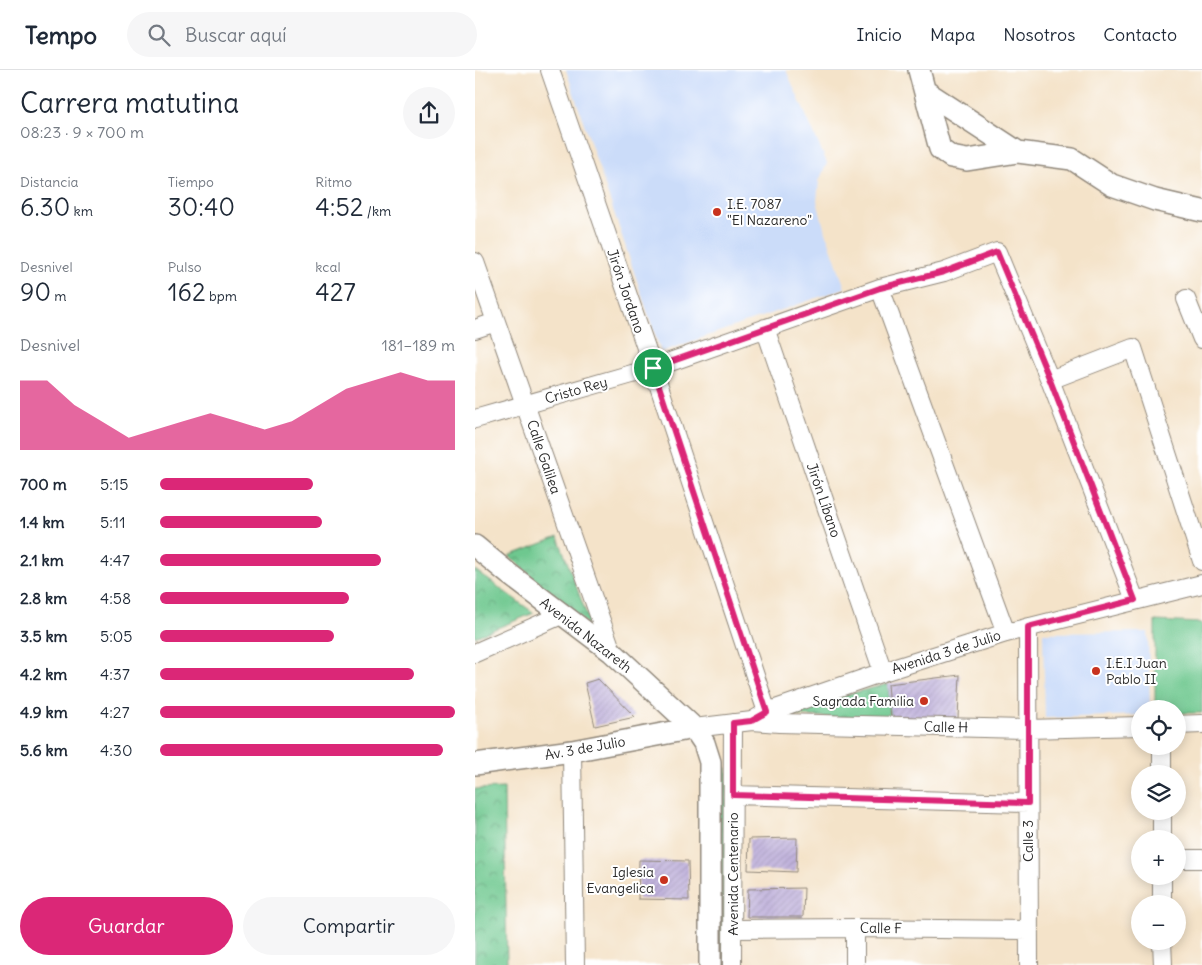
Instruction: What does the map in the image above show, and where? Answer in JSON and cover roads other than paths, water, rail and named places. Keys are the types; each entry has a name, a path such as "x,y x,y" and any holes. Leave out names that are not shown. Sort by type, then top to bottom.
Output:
{"street":[{"name":"Jirón Jordano","path":"550,70 653,368 759,716"},
{"path":"919,70 940,149 951,157 967,160 1018,152 1072,159 1113,185 1155,200 1202,211"},
{"path":"925,91 1018,152"},
{"name":"Cristo Rey","path":"475,419 653,368 880,288 944,272 997,252 1050,380"},
{"name":"Calle Galilea","path":"475,262 612,652"},
{"path":"880,288 1006,633"},
{"path":"1186,299 1202,339"},
{"path":"475,329 496,322"},
{"name":"Jirón Líbano","path":"765,328 883,672"},
{"path":"1135,600 1050,380 1133,348 1202,561"},
{"name":"Avenida Nazareth","path":"475,546 561,615 612,652 693,728"},
{"name":"Avenida 3 de Julio","path":"693,728 733,723 759,716 883,672 1006,633 1202,584"},
{"path":"475,654 561,615"},
{"name":"Calle 3","path":"1028,627 1029,965"},
{"name":"Calle H","path":"759,716 779,723 1028,729 1131,726"},
{"name":"Avenida Centenario","path":"733,723 733,965"},
{"path":"1186,725 1202,724"},
{"name":"Av. 3 de Julio","path":"475,764 572,751 693,728"},
{"name":"Avenida Centenario","path":"693,728 704,743 710,762 710,965"},
{"path":"572,751 575,965"},
{"path":"733,795 1028,803"},
{"path":"1186,859 1202,859"},
{"path":"855,928 855,965"},
{"name":"Calle F","path":"733,929 1029,930"},
{"path":"1163,950 1163,965"}],"place":[{"name":"I.E. 7087 \"El Nazareno\"","path":"717,212"},
{"name":"I.E.I Juan Pablo II","path":"1096,671"},
{"name":"Sagrada Familia","path":"924,701"},
{"name":"Iglesia Evangelica","path":"664,880"}]}
